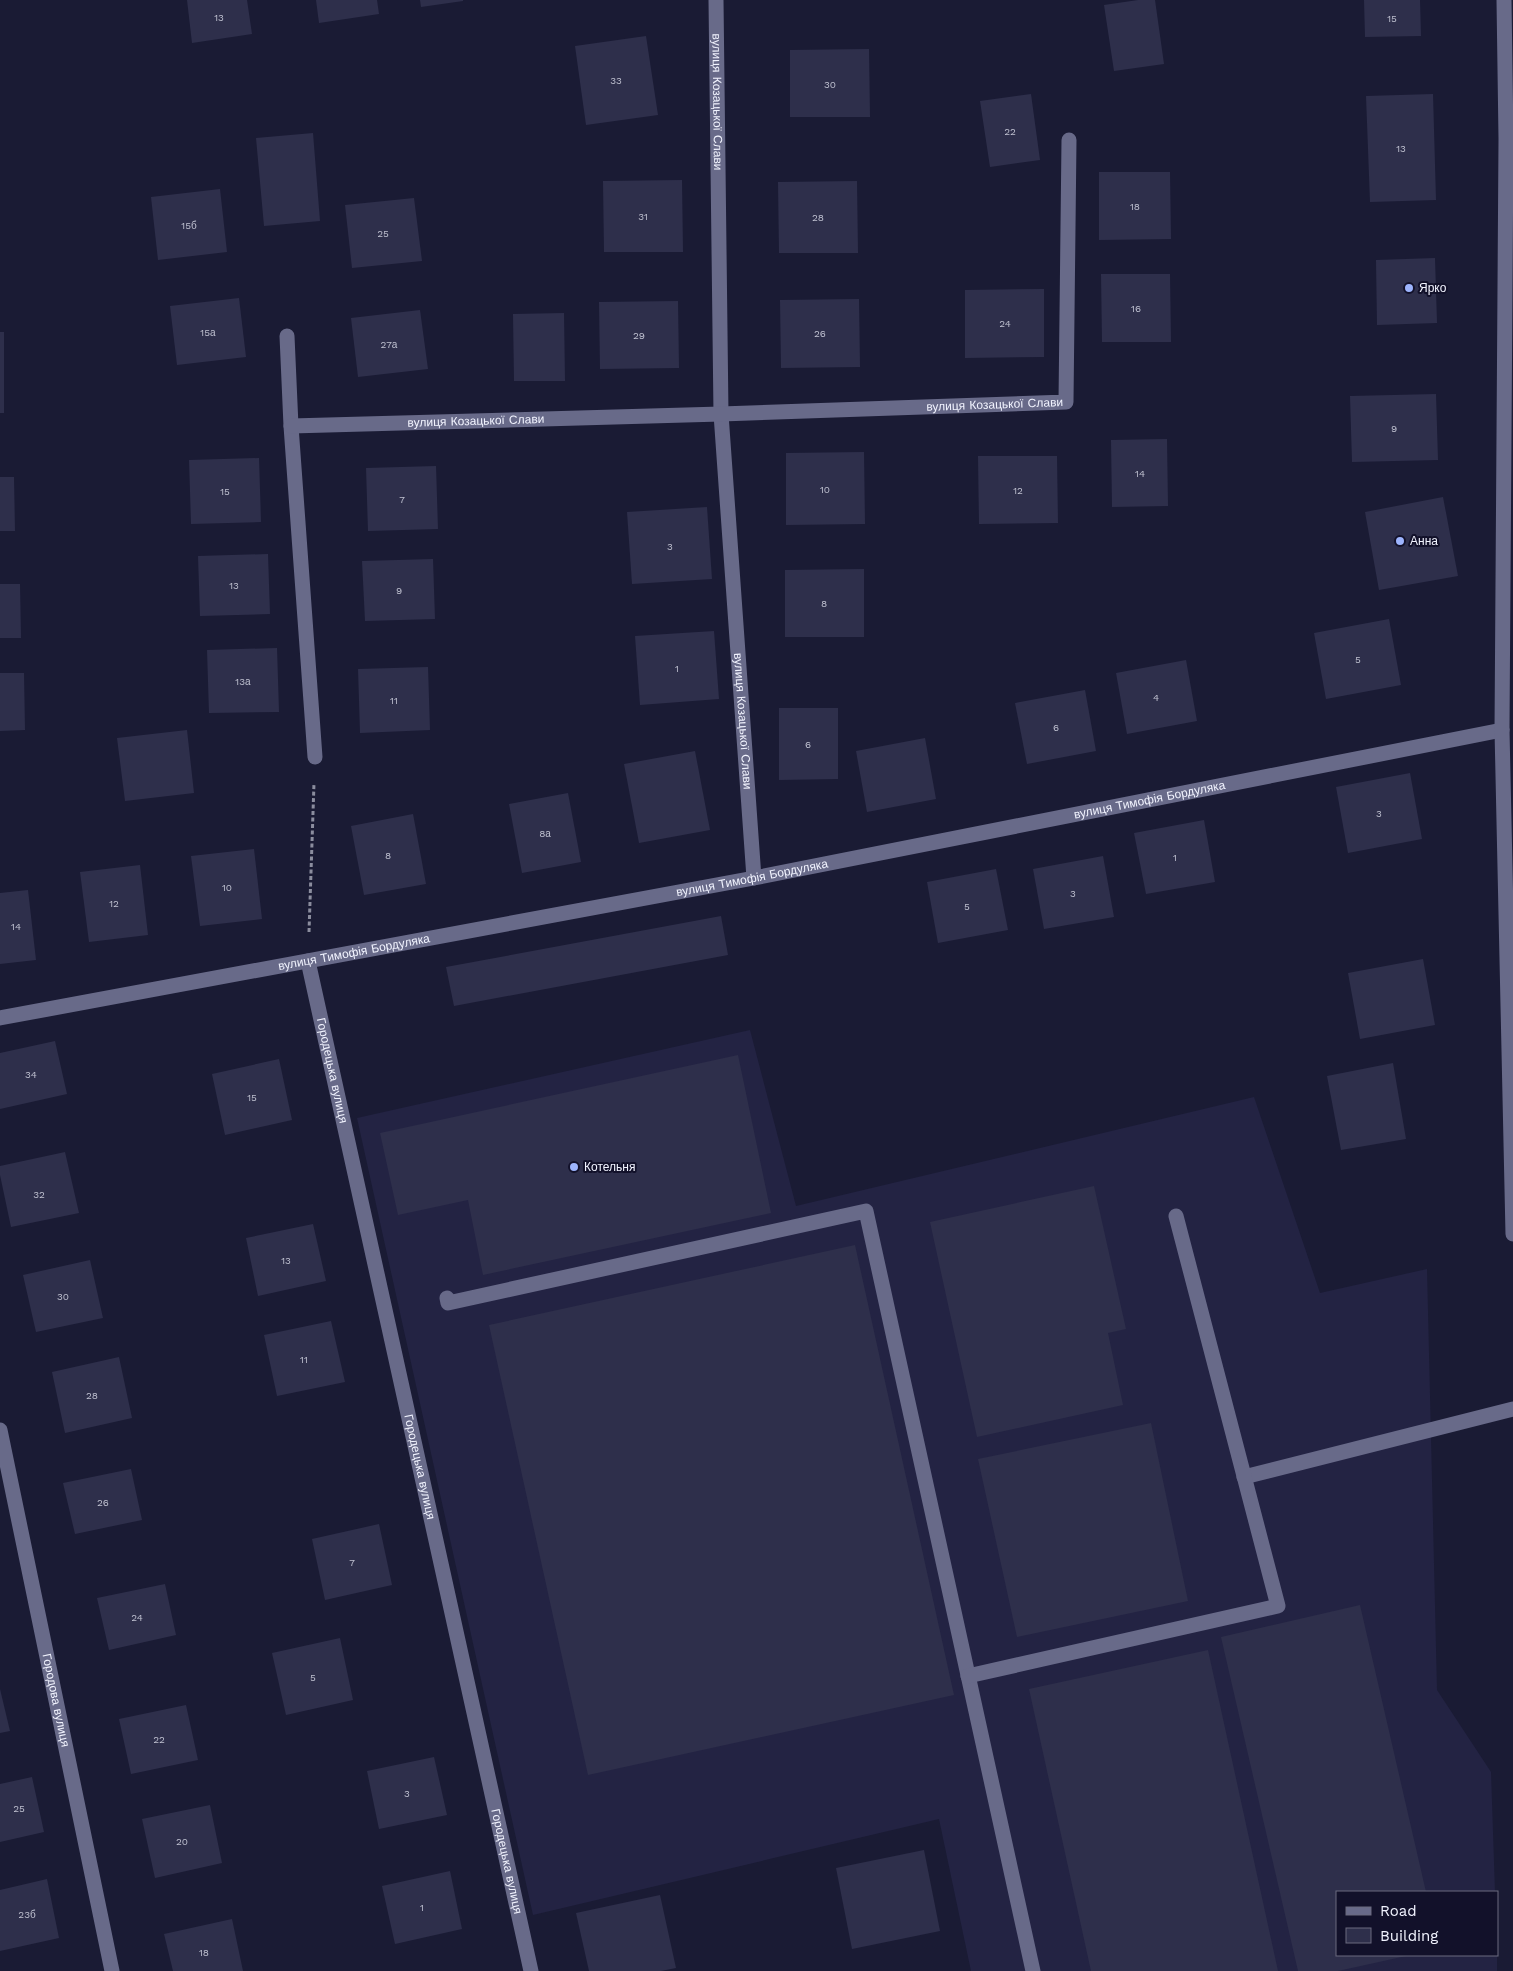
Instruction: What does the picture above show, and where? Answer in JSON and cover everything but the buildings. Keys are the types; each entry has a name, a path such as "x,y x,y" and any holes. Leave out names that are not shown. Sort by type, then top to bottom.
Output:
{"street":[{"name":"вулиця Козацької Слави","path":"716,0 721,414 754,878"},
{"path":"1504,0 1506,139 1502,730 1513,1234"},
{"name":"вулиця Козацької Слави","path":"291,426 1066,402 1069,140"},
{"path":"287,336 291,426 315,757"},
{"name":"вулиця Тимофія Бордуляка","path":"0,1018 754,878 1502,730"},
{"name":"Городецька вулиця","path":"308,961 531,1971"},
{"path":"447,1298 448,1303 866,1211 1033,1971"},
{"path":"968,1676 1278,1606 1176,1216"},
{"path":"1244,1476 1513,1409"},
{"name":"Городова вулиця","path":"0,1430 112,1971"}],"path":[{"path":"308,961 315,757"}],"shaded area":[{"path":"750,1030 796,1206 1254,1097 1320,1293 1427,1269 1437,1690 1491,1772 1495,1891 1336,1891 1336,1956 1497,1956 1497,1971 971,1971 939,1819 533,1915 357,1118"}],"place":[{"name":"Ярко","path":"1409,288"},
{"name":"Анна","path":"1400,541"},
{"name":"Котельня","path":"574,1167"}]}
